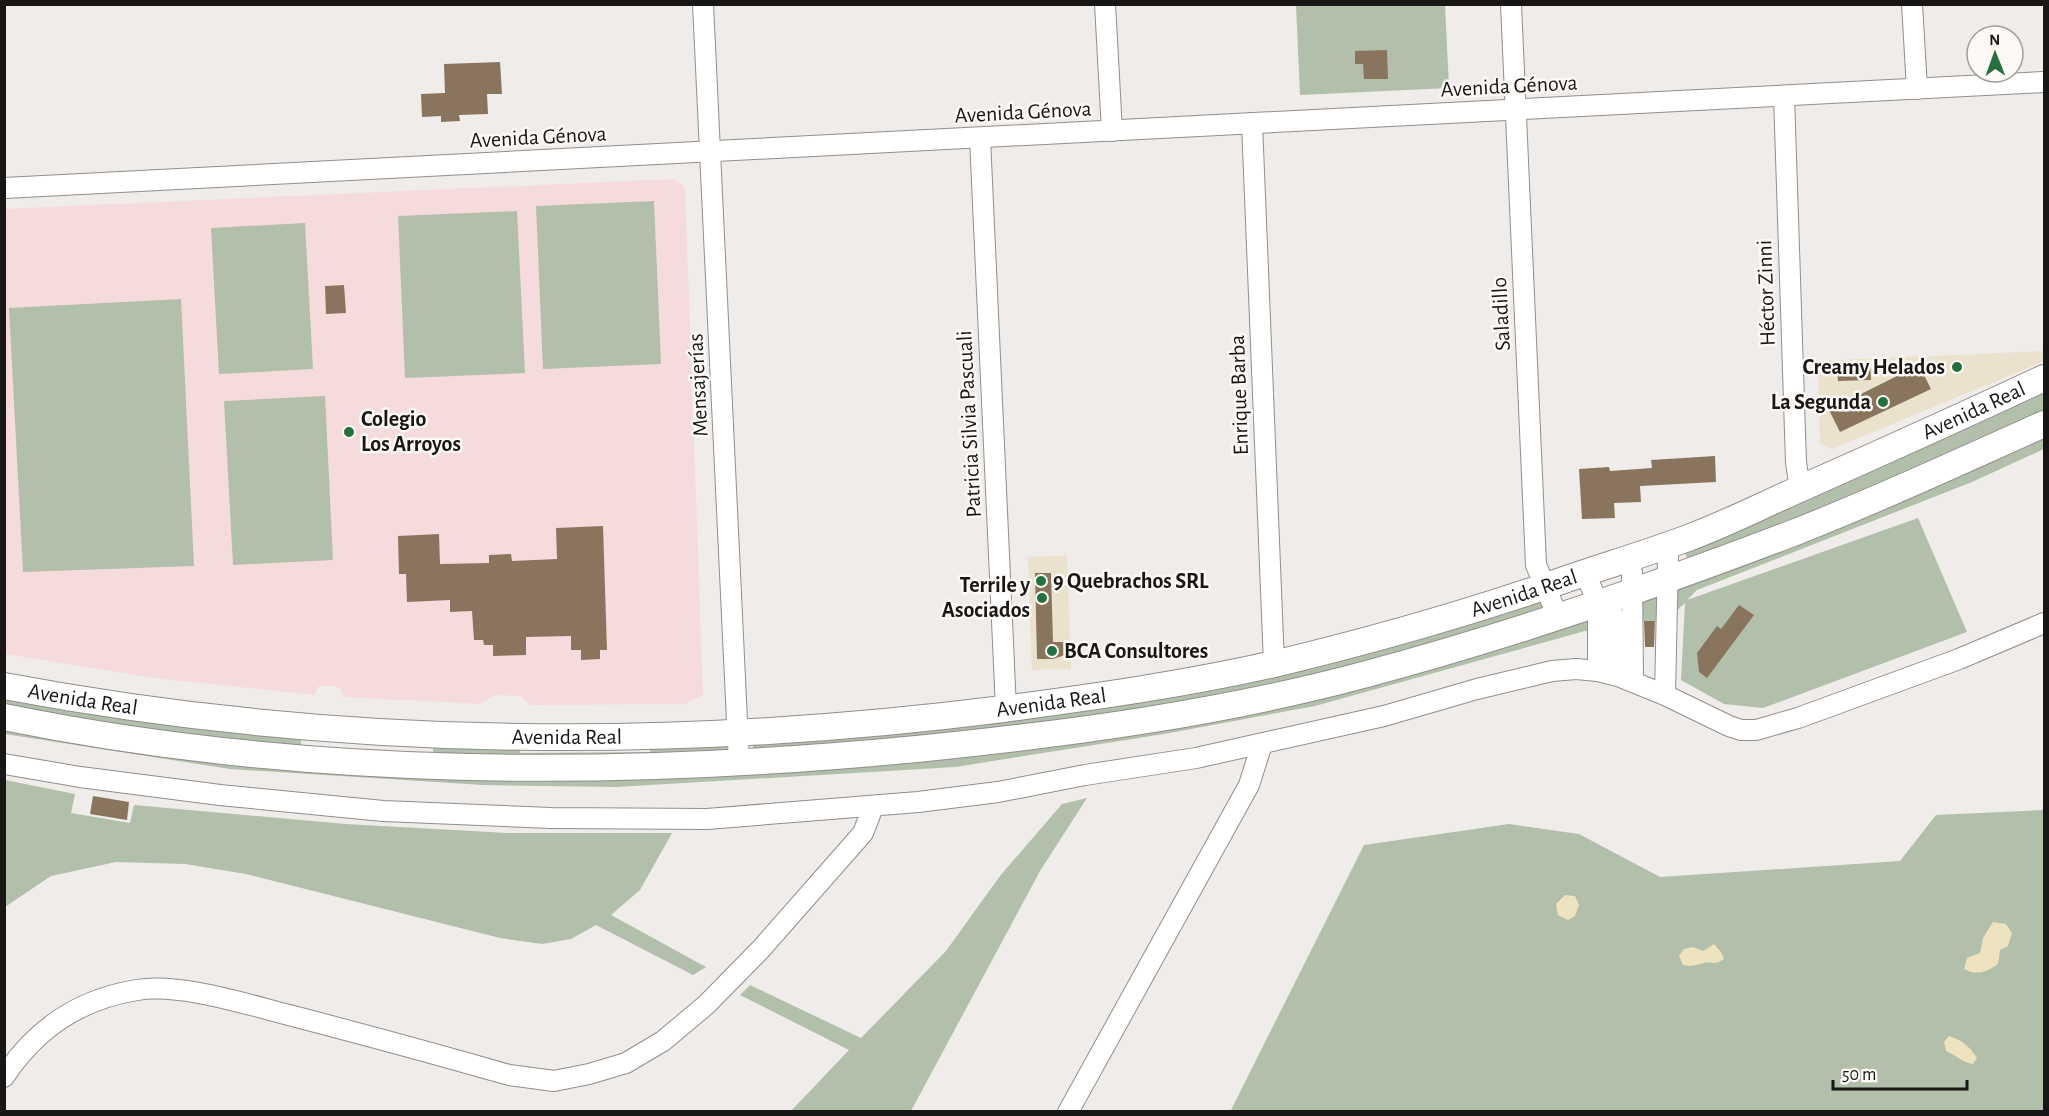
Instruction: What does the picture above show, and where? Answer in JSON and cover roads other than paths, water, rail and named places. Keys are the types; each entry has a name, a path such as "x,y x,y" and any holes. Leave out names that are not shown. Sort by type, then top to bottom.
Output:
{"main road":[{"name":"Avenida Real","path":"4,686 197,715 331,729 414,734 539,737 700,736 831,728 1006,709 1121,692 1274,664 1461,615 1664,547 1722,525 2044,378"},
{"name":"Avenida Real","path":"4,717 50,726 198,747 334,761 561,769 739,763 1075,732 1177,716 1358,676 1489,639 1598,603 1794,532 1897,490 2044,424"}],"street":[{"name":"Mensajerías","path":"703,4 739,763"},
{"path":"1105,4 1112,131"},
{"name":"Saladillo","path":"1511,4 1536,565 1558,617"},
{"path":"1912,4 1917,89"},
{"name":"Avenida Génova","path":"4,188 2044,82"},
{"name":"Héctor Zinni","path":"1784,96 1796,462 1800,489"},
{"name":"Enrique Barba","path":"1252,123 1274,664"},
{"name":"Patricia Silvia Pascuali","path":"980,138 1006,709"},
{"path":"1664,547 1668,557 1665,695"},
{"path":"1626,678 1632,590 1632,572 1627,559"},
{"path":"1585,573 1598,603 1598,671"},
{"path":"1598,603 1612,613 1617,621 1626,678"},
{"path":"4,764 80,777 220,795 383,811 551,818 707,819 873,807 998,792 1085,775 1196,758 1384,716 1552,670 1598,671 1626,678 1729,726 1741,730 1756,730 1798,718 1959,659 2044,623"},
{"path":"1068,1112 1250,785 1262,744"},
{"path":"4,1077 41,1032 66,1014 102,998 138,990 162,988 229,999 509,1075 554,1081 626,1063 663,1041 706,1005 760,949 863,832 873,807"}],"place":[{"name":"Creamy Helados","path":"1957,367"},
{"name":"La Segunda","path":"1883,402"},
{"name":"Colegio Los Arroyos","path":"349,432"},
{"name":"9 Quebrachos SRL","path":"1041,581"},
{"name":"Terrile y Asociados","path":"1042,598"},
{"name":"BCA Consultores","path":"1052,651"}]}
